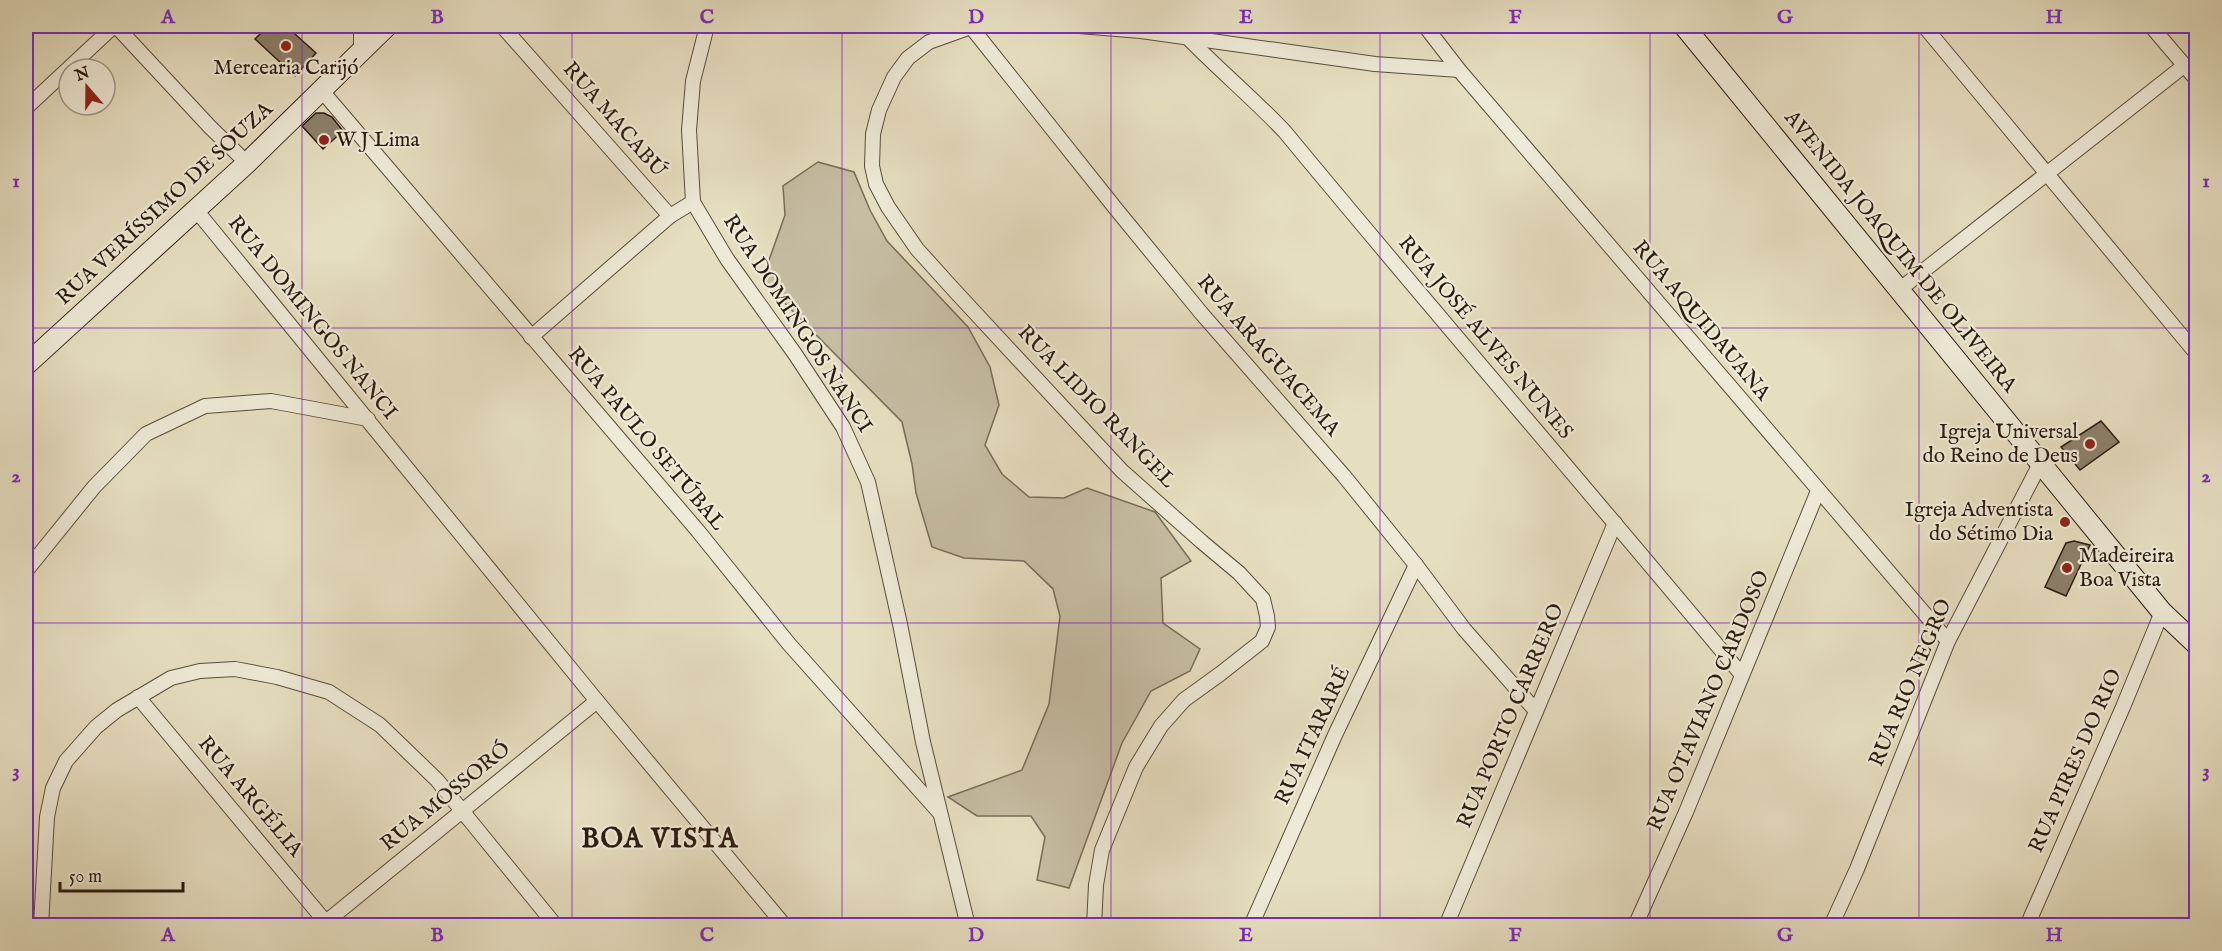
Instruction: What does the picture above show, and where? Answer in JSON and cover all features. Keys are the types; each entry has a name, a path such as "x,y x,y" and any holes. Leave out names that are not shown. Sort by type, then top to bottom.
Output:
{"main road":[{"name":"RUA VERÍSSIMO DE SOUZA","path":"26,365 247,163 387,26"},
{"name":"AVENIDA JOAQUIM DE OLIVEIRA","path":"1684,26 2162,612 2196,644"}],"street":[{"path":"26,108 115,26 247,163"},
{"path":"361,26 361,50"},
{"name":"RUA MACABÚ","path":"502,26 670,216"},
{"name":"RUA DOMINGOS NANCI","path":"707,26 693,81 689,130 693,202 727,259 795,354 843,427 868,482 940,813 968,926"},
{"name":"RUA LIDIO RANGEL","path":"987,26 971,27 929,42 908,58 894,77 879,110 873,134 872,166 880,192 917,249 954,290 1122,471 1239,573 1263,599 1267,616 1268,627 1262,641 1228,669 1184,700 1161,726 1136,767 1102,850 1096,885 1094,926"},
{"path":"1079,26 1141,31 1375,64 1459,70"},
{"name":"RUA AQUIDAUANA","path":"1425,26 1459,70 1948,641"},
{"path":"1924,26 2196,353"},
{"path":"2151,26 2196,79"},
{"name":"RUA ARAGUACEMA","path":"971,27 1202,314 1344,476 1464,629 1536,711"},
{"name":"RUA JOSÉ ALVES NUNES","path":"1187,37 1286,132 1554,454 1742,675"},
{"path":"1899,290 2184,65"},
{"name":"RUA PAULO SETÚBAL","path":"322,91 698,531 789,644 940,813"},
{"path":"531,337 670,216 693,202"},
{"name":"RUA DOMINGOS NANCI","path":"196,210 597,701 785,926"},
{"path":"26,571 94,486 146,434 205,406 271,400 368,419"},
{"name":"RUA RIO NEGRO","path":"1831,926 1857,869 1948,641 2041,462"},
{"name":"RUA OTAVIANO CARDOSO","path":"1635,926 1686,812 1818,491"},
{"name":"RUA PORTO CARRERO","path":"1446,926 1615,523"},
{"name":"RUA ITARARÉ","path":"1251,926 1335,735 1416,565"},
{"name":"RUA PIRES DO RIO","path":"2027,926 2162,612"},
{"path":"41,926 46,817 53,788 66,761 96,727 138,697 171,678 200,671 235,669 277,677 328,692 380,724 437,780 556,926"},
{"name":"RUA ARGÉLIA","path":"138,697 313,904 325,924"},
{"name":"RUA MOSSORÓ","path":"325,924 597,701"}],"shaded area":[{"path":"818,162 854,172 870,210 887,241 968,327 990,367 999,405 985,445 1002,474 1029,497 1064,498 1087,488 1155,512 1191,561 1161,578 1163,623 1200,649 1190,671 1151,691 1122,743 1069,888 1037,880 1045,837 1031,816 977,816 948,797 1022,770 1049,704 1060,616 1053,589 1024,561 964,558 932,547 916,493 902,422 762,280 785,215 783,186"}],"building":[{"name":"Mercearia Carijó","path":"268,26 286,26 316,53 295,76 255,39"},
{"name":"W J Lima","path":"316,113 324,113 332,117 343,131 323,149 302,126"},
{"name":"Igreja Universal do Reino de Deus","path":"2101,421 2119,442 2080,470 2061,447"},
{"name":"Madeireira Boa Vista","path":"2074,541 2090,545 2066,596 2045,587 2066,543"}],"place":[{"name":"Mercearia Carijó","path":"286,46"},
{"name":"W J Lima","path":"324,140"},
{"name":"Igreja Universal do Reino de Deus","path":"2090,444"},
{"name":"Igreja Adventista do Sétimo Dia","path":"2065,522"},
{"name":"Madeireira Boa Vista","path":"2067,568"}],"district":[{"name":"BOA VISTA","path":"660,840"}]}
